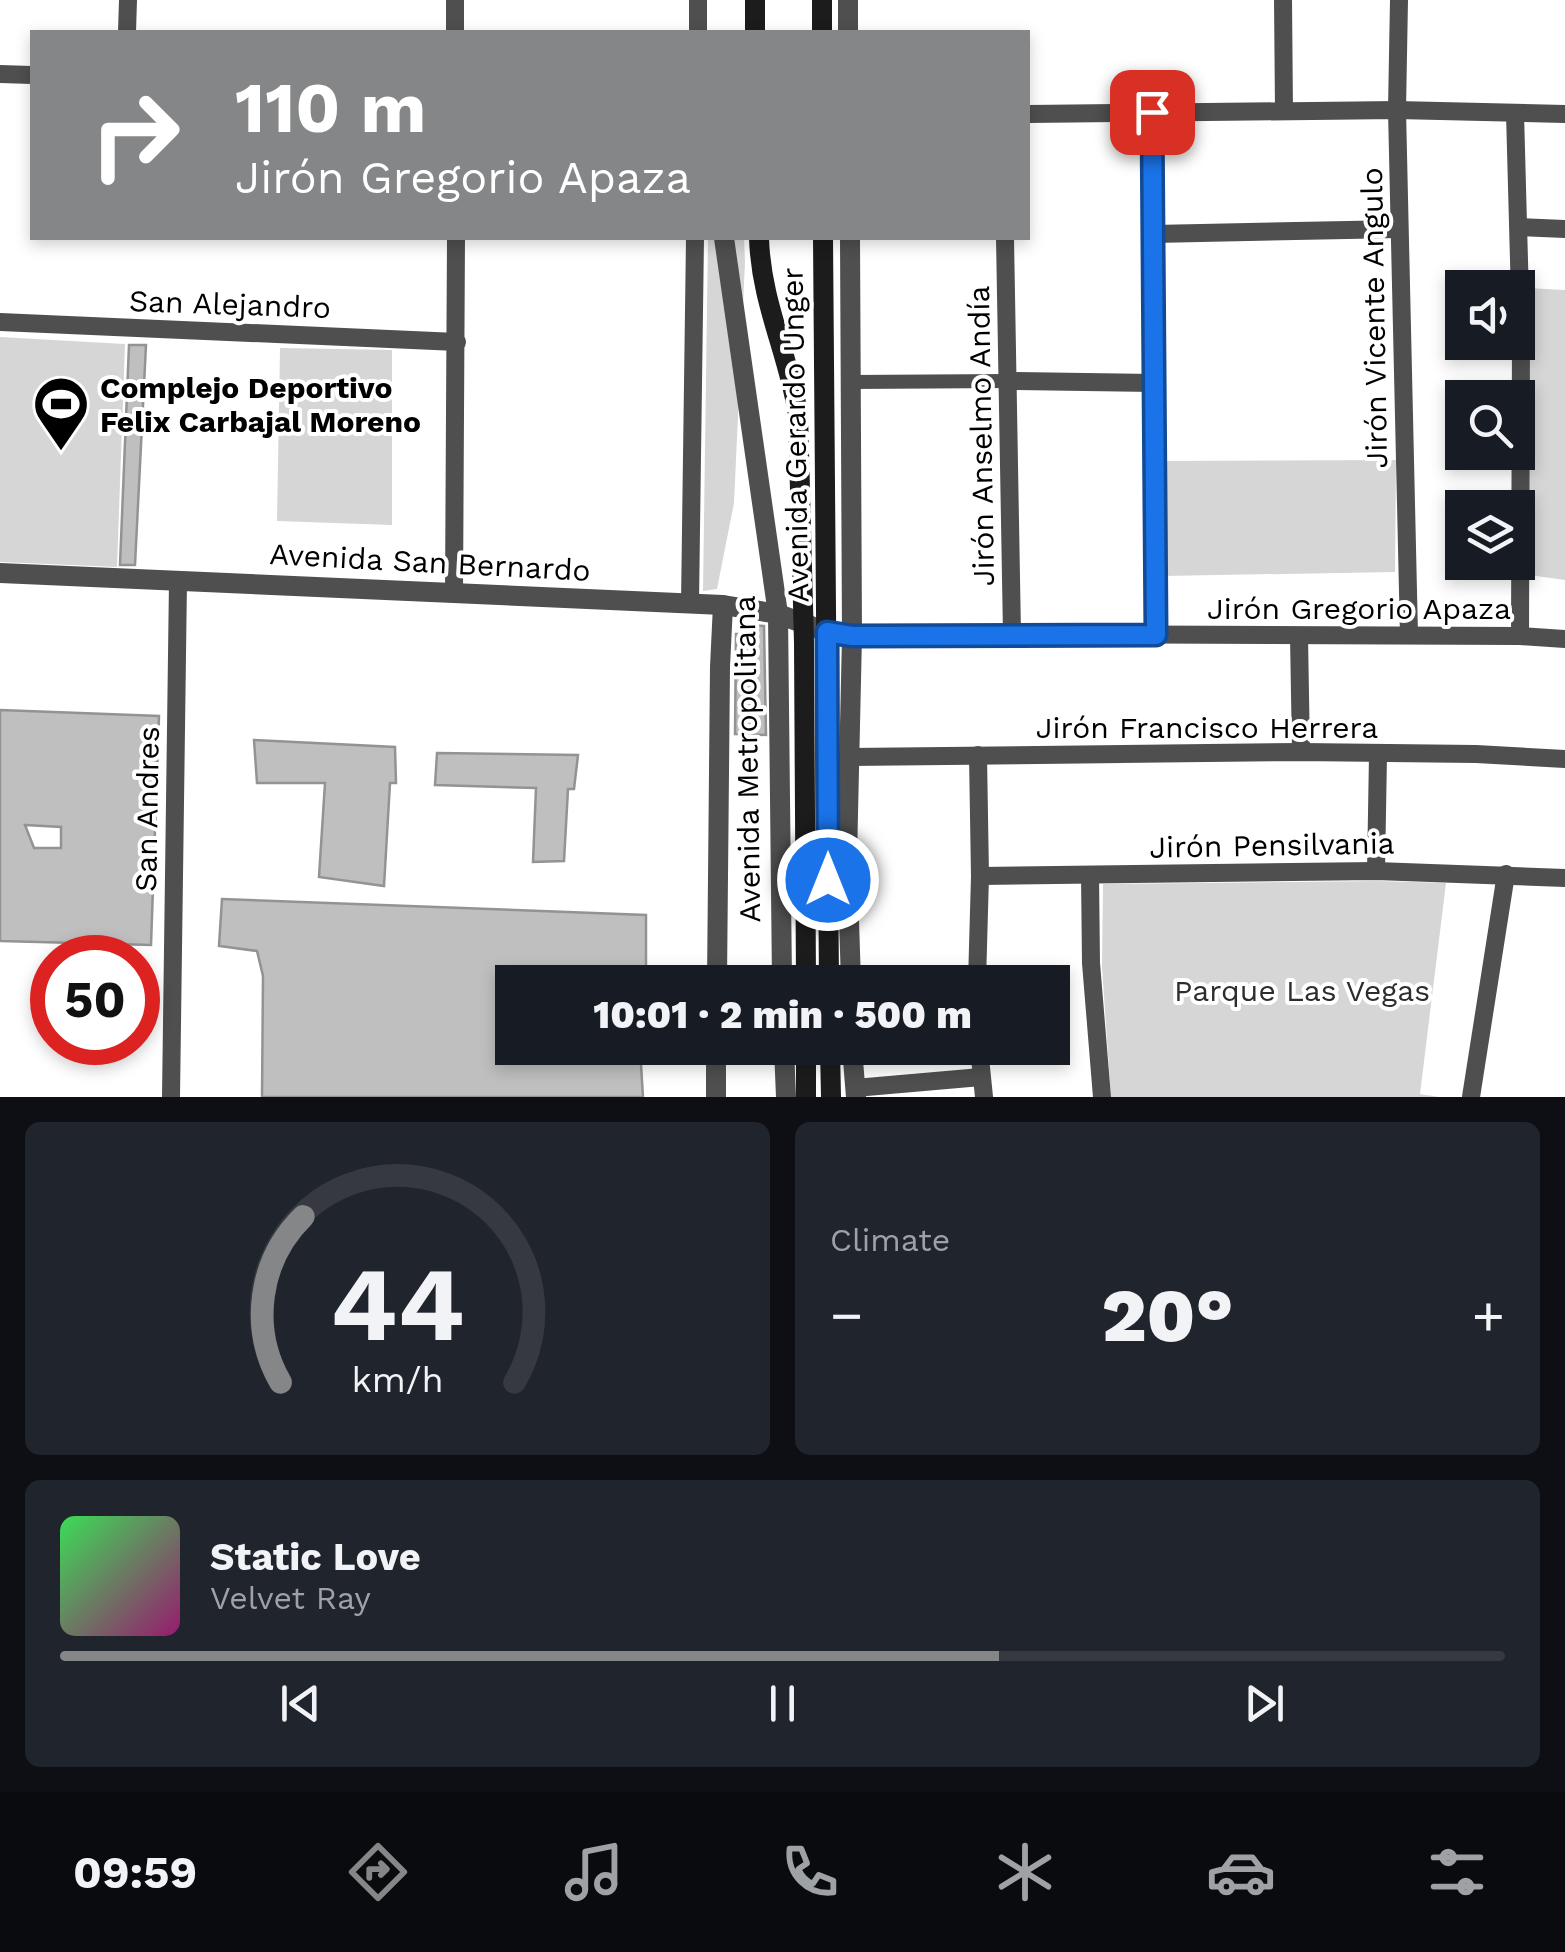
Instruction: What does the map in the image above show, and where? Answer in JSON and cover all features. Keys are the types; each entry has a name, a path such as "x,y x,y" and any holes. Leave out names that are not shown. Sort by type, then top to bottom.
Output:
{"main road":[{"path":"755,0 755,30"},
{"path":"822,0 822,30"},
{"name":"Avenida Gerardo Unger","path":"760,240 767,304 793,385 798,414 803,621"},
{"name":"Avenida Gerardo Unger","path":"823,240 827,632"},
{"name":"Avenida Metropolitana","path":"803,621 806,965"},
{"path":"827,632 829,965"},
{"path":"806,1065 806,1097"},
{"path":"830,1065 831,1097"}],"street":[{"path":"127,30 128,0"},
{"path":"455,0 455,30"},
{"path":"698,0 698,30"},
{"path":"848,0 848,30"},
{"path":"1284,0 1284,110"},
{"name":"Jirón Vicente Angulo","path":"1399,0 1397,110 1408,635"},
{"path":"0,74 30,75"},
{"path":"1030,114 1397,110 1565,114"},
{"path":"1152,112 1156,635"},
{"path":"1515,112 1520,636"},
{"path":"1518,227 1565,229"},
{"path":"1153,234 1399,228"},
{"path":"454,593 456,240"},
{"path":"690,604 695,240"},
{"name":"Avenida Metropolitana","path":"724,240 778,614 782,965"},
{"name":"Avenida Gerardo Unger","path":"850,240 852,636"},
{"name":"Jirón Anselmo Andía","path":"1005,240 1012,634"},
{"name":"San Alejandro","path":"0,322 457,342"},
{"path":"852,382 1154,383"},
{"name":"Avenida San Bernardo","path":"0,573 723,605 778,614 827,632 852,636"},
{"name":"San Andres","path":"172,1097 178,581"},
{"path":"717,965 723,605"},
{"name":"Jirón Gregorio Apaza","path":"852,636 1408,635 1565,639"},
{"path":"850,965 852,636"},
{"path":"1299,636 1301,752"},
{"name":"Jirón Francisco Herrera","path":"849,757 1301,752 1565,759"},
{"path":"977,965 978,754"},
{"path":"1376,870 1378,754"},
{"name":"Jirón Pensilvania","path":"980,876 1376,870 1565,878"},
{"path":"1470,1097 1506,874"},
{"path":"1090,875 1091,963 1102,1097"},
{"path":"716,1065 716,1097"},
{"path":"785,1065 786,1097"},
{"path":"853,1065 855,1092 981,1077"},
{"path":"980,1065 984,1097"}],"green space":[{"path":"708,240 744,240 734,503 717,589 703,591"},
{"path":"1535,288 1565,290 1565,580 1535,576 1535,490 1529,490 1529,470 1535,470 1535,380 1528,380 1528,360 1535,360"},
{"name":"Complejo Deportivo Felix Carbajal Moreno","path":"0,337 125,344 117,567 0,562"},
{"path":"280,348 392,350 392,525 277,521"},
{"path":"1396,460 1395,572 1162,576 1162,461"},
{"name":"Parque Las Vegas","path":"1446,883 1420,1094 1439,1097 1111,1097 1102,967 1103,884"}],"building":[{"path":"129,345 146,345 135,565 120,565"},
{"path":"747,625 764,626 766,735 735,734 736,634 747,634"},
{"path":"0,710 159,716 151,935 30,935 30,942 0,941","holes":["25,825 61,827 61,848 34,848"]},
{"path":"254,740 395,747 396,783 390,783 384,886 319,877 325,783 257,783"},
{"path":"437,753 578,755 574,789 568,789 564,861 533,862 536,788 435,785"},
{"path":"222,899 646,915 646,965 495,965 495,1065 641,1065 643,1097 262,1097 263,976 257,951 219,946"}],"place":[{"name":"Complejo Deportivo Felix Carbajal Moreno","path":"61,453"}],"route":[{"path":"828,880 827,632 852,636 1156,635 1152,112"}]}
